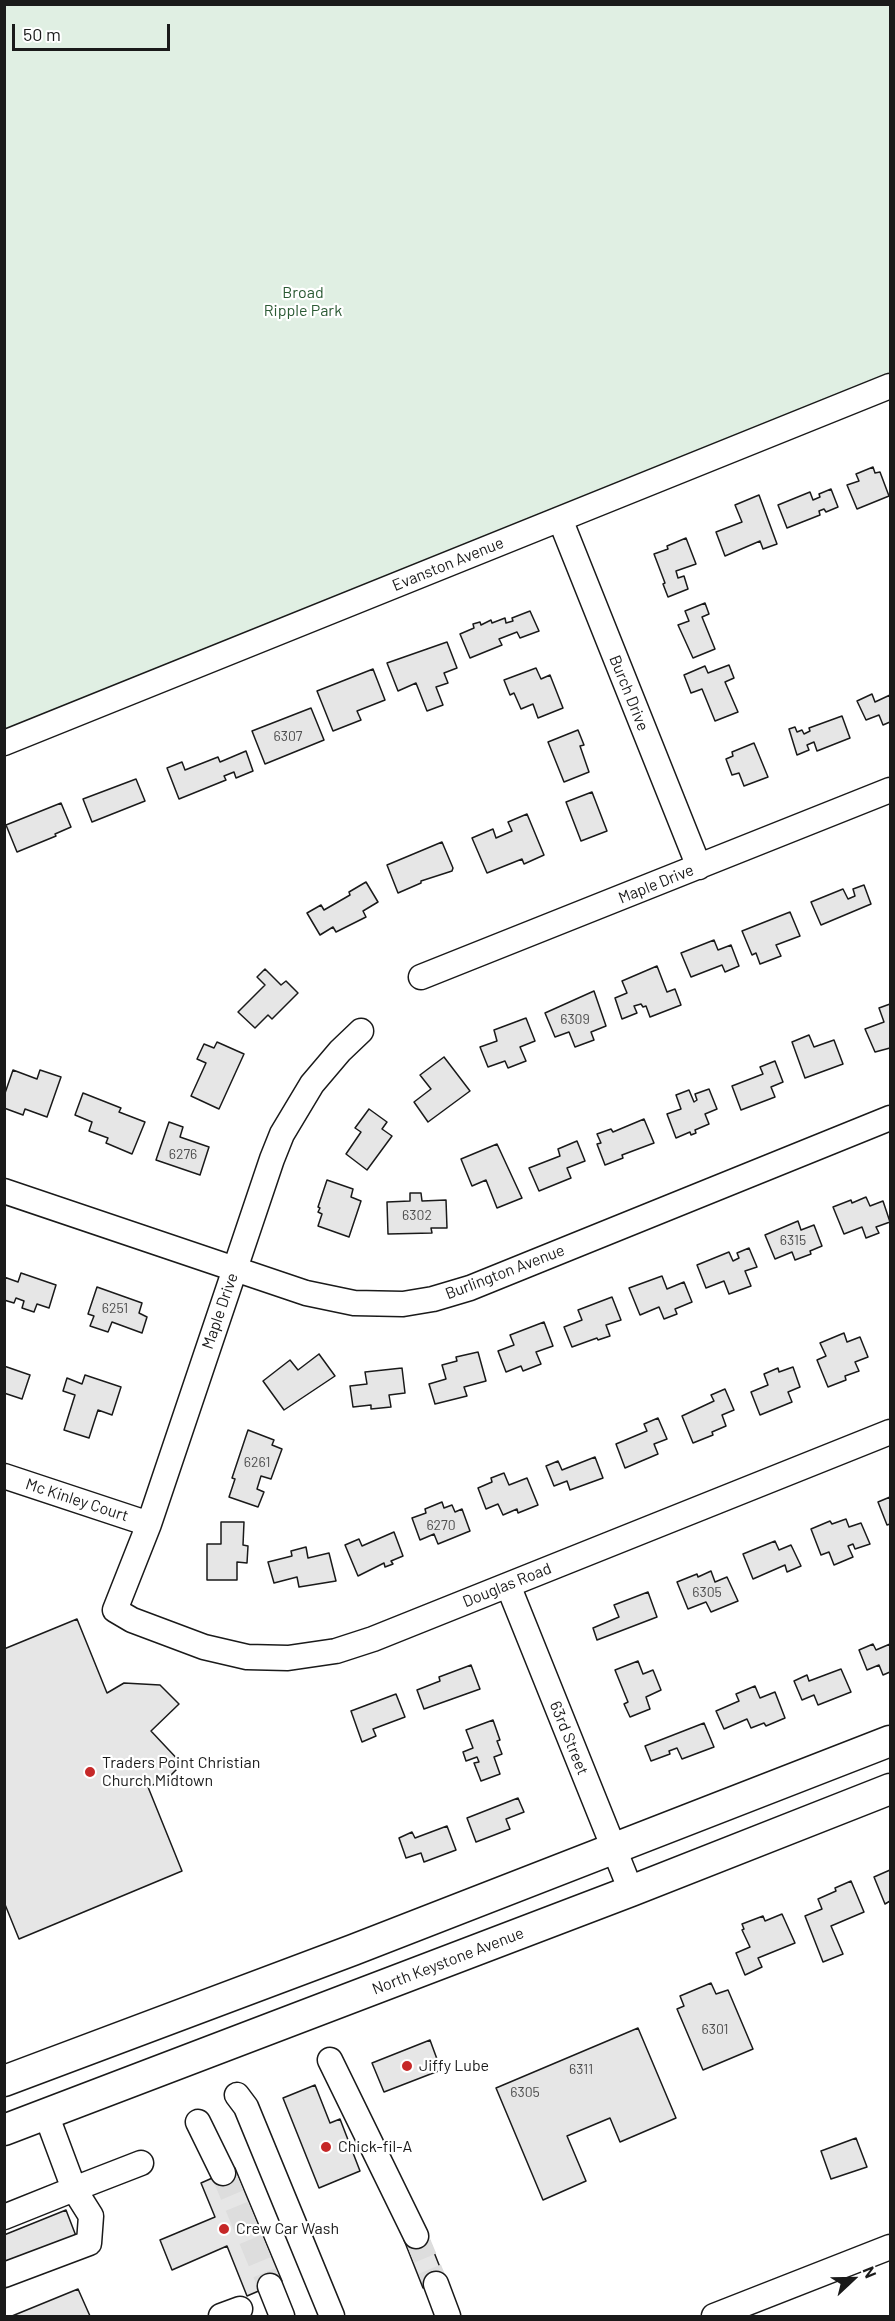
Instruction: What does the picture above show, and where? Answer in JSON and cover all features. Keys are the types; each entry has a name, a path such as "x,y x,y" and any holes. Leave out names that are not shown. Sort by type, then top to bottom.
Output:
{"main road":[{"path":"4,2081 615,1849 891,1741"},
{"name":"North Keystone Avenue","path":"4,2130 631,1891 891,1789"}],"street":[{"name":"Evanston Avenue","path":"4,742 891,386"},
{"name":"Burch Drive","path":"560,519 699,867"},
{"name":"Maple Drive","path":"421,977 891,790"},
{"name":"Maple Drive","path":"115,1610 149,1524 282,1134 312,1084 340,1051 361,1031"},
{"name":"Burlington Avenue","path":"4,1191 306,1293 354,1303 383,1305 433,1299 470,1288 891,1118"},
{"name":"Douglas Road","path":"115,1610 132,1620 214,1650 247,1658 288,1658 327,1653 356,1645 891,1432"},
{"name":"Mc Kinley Court","path":"4,1476 149,1524"},
{"name":"63rd Street","path":"508,1585 631,1891"},
{"path":"330,2060 416,2236"},
{"path":"237,2095 246,2107 332,2316"},
{"path":"4,2275 89,2243 91,2216 74,2188 46,2114"},
{"path":"198,2122 223,2173"},
{"path":"4,2217 141,2163"},
{"path":"714,2316 891,2247"},
{"path":"436,2283 448,2316"},
{"path":"270,2286 282,2316"}],"green space":[{"name":"Broad Ripple Park","path":"5,5 890,5 890,386 5,743"}],"building":[{"path":"873,467 875,473 880,472 889,496 857,509 847,485 859,481 856,474"},
{"path":"831,489 838,507 826,512 824,509 819,511 820,515 787,528 778,505 810,492 813,500 820,497 819,494"},
{"path":"759,495 777,544 763,549 760,541 725,556 716,532 742,522 735,505"},
{"path":"686,538 696,564 676,571 678,578 684,576 688,589 668,597 654,554"},
{"path":"705,603 709,614 702,617 715,649 693,658 678,625 689,621 685,611"},
{"path":"530,611 539,631 520,638 517,632 499,639 502,645 470,658 460,634 474,628 473,624 480,622 481,625 491,620 492,623 505,618 506,623"},
{"path":"447,642 457,668 444,673 448,683 436,687 443,705 427,711 416,683 398,691 387,663"},
{"path":"729,665 734,678 725,682 738,712 715,721 702,689 691,693 684,675 705,666 708,673"},
{"path":"536,668 541,679 550,675 563,708 538,718 533,704 521,709 514,693 510,695 504,680"},
{"path":"373,669 385,700 357,711 361,720 333,731 317,691"},
{"path":"872,694 875,702 890,695 890,722 883,725 879,715 866,720 857,701"},
{"path":"311,708 324,740 265,764 252,731"},
{"path":"842,716 850,738 817,751 814,742 807,745 809,750 797,755 789,729 795,727 797,732 802,730 804,734 810,731 809,728"},
{"path":"578,730 584,745 580,746 589,772 564,782 548,742"},
{"path":"754,743 768,777 744,786 739,773 732,775 726,759 733,756 732,752"},
{"path":"246,751 253,771 236,778 234,772 224,776 226,780 179,799 167,768 182,762 185,770 218,757 220,762"},
{"path":"136,779 145,801 92,822 83,799"},
{"path":"592,792 607,831 581,841 566,802"},
{"path":"61,803 71,827 55,834 56,836 17,852 6,825"},
{"path":"527,814 544,855 524,864 522,859 487,873 472,838 493,829 496,838 512,831 508,822"},
{"path":"442,842 453,868 452,871 421,881 398,893 387,865"},
{"path":"366,882 378,902 363,911 366,917 336,932 333,927 320,935 307,913 321,905 324,910 350,895 349,892"},
{"path":"864,885 871,904 821,925 811,902 843,889 848,899 855,896 853,889"},
{"path":"790,912 800,936 776,945 781,956 760,964 756,953 752,955 742,931"},
{"path":"714,940 718,950 731,945 739,966 725,972 722,965 691,977 681,953"},
{"path":"657,966 667,992 675,989 681,1005 650,1017 646,1006 643,1007 641,1004 634,1006 637,1013 622,1019 615,998 627,993 622,981"},
{"path":"265,969 281,985 286,981 298,993 272,1019 268,1015 255,1028 238,1012 265,985 257,977"},
{"path":"594,991 606,1026 591,1032 594,1040 575,1047 569,1032 555,1037 545,1013"},
{"path":"890,1004 890,1048 875,1052 865,1029 884,1022 879,1008"},
{"path":"526,1018 535,1041 520,1047 526,1061 508,1068 505,1061 488,1067 480,1047 497,1041 494,1030"},
{"path":"809,1035 814,1047 834,1040 843,1064 805,1078 792,1042"},
{"path":"217,1042 244,1054 219,1109 191,1096 206,1063 197,1059 204,1044 214,1048"},
{"path":"444,1057 470,1091 428,1122 414,1102 431,1089 420,1075"},
{"path":"775,1061 783,1082 771,1087 775,1097 741,1110 732,1086 763,1074 760,1067"},
{"path":"13,1070 37,1079 40,1070 61,1077 47,1117 25,1109 23,1115 4,1108 4,1096"},
{"path":"709,1089 717,1109 705,1114 709,1124 695,1130 696,1133 691,1135 690,1132 676,1138 667,1114 681,1109 676,1095 689,1090 694,1102 697,1100 695,1094"},
{"path":"83,1093 121,1108 119,1112 145,1122 132,1154 106,1143 108,1138 89,1131 92,1122 75,1115"},
{"path":"369,1109 387,1122 382,1129 392,1136 367,1170 346,1154 361,1132 355,1128"},
{"path":"644,1119 654,1143 622,1155 623,1158 605,1165 597,1144 601,1143 597,1134 611,1129 613,1132"},
{"path":"169,1122 183,1127 180,1137 209,1147 200,1175 156,1160"},
{"path":"577,1141 585,1161 567,1168 571,1178 539,1191 529,1168 560,1156 558,1149"},
{"path":"497,1144 522,1198 497,1208 486,1180 472,1186 461,1159"},
{"path":"327,1180 353,1189 351,1197 361,1201 349,1237 318,1226 322,1214 318,1212 320,1208 318,1207"},
{"path":"410,1193 421,1193 422,1201 446,1200 447,1228 431,1228 432,1233 388,1234 387,1202 410,1201"},
{"path":"866,1197 870,1206 883,1201 890,1222 876,1227 879,1233 866,1238 862,1227 844,1234 833,1207"},
{"path":"798,1221 801,1230 814,1225 822,1246 810,1251 811,1254 795,1260 792,1252 775,1259 765,1235"},
{"path":"749,1248 757,1267 745,1271 751,1286 729,1294 724,1281 706,1288 697,1265 729,1252 733,1261 739,1258 737,1253"},
{"path":"21,1273 56,1285 49,1308 37,1304 34,1312 22,1308 24,1301 16,1298 14,1303 4,1300 4,1277 18,1282"},
{"path":"662,1276 667,1289 684,1282 692,1302 675,1309 677,1314 664,1319 659,1307 640,1315 629,1288"},
{"path":"97,1287 142,1303 139,1313 147,1317 142,1333 112,1322 108,1332 90,1326 94,1316 88,1314"},
{"path":"612,1297 621,1320 606,1325 610,1336 572,1347 564,1327 582,1320 578,1310"},
{"path":"544,1322 553,1346 536,1352 541,1364 523,1371 521,1366 506,1372 498,1351 514,1345 510,1335"},
{"path":"844,1333 847,1342 860,1337 868,1357 855,1362 859,1371 845,1376 846,1380 828,1387 817,1360 826,1356 820,1343"},
{"path":"478,1352 486,1381 464,1387 467,1396 435,1404 429,1384 446,1379 442,1365 457,1361 456,1357"},
{"path":"319,1354 335,1376 284,1410 263,1381 290,1360 298,1370"},
{"path":"4,1366 30,1375 22,1399 4,1393"},
{"path":"793,1367 800,1387 788,1392 792,1402 760,1415 751,1392 768,1385 764,1374 778,1368 779,1372"},
{"path":"402,1368 405,1393 389,1395 391,1407 371,1409 371,1405 353,1407 350,1386 367,1384 365,1372"},
{"path":"85,1375 121,1387 112,1415 98,1410 89,1438 64,1430 75,1395 63,1391 67,1378 82,1384"},
{"path":"725,1389 734,1410 722,1415 726,1426 712,1432 713,1435 693,1443 682,1416 714,1401 711,1395"},
{"path":"658,1418 667,1439 654,1444 658,1454 625,1468 616,1444 647,1431 644,1424"},
{"path":"248,1430 274,1440 272,1445 282,1449 271,1479 261,1476 257,1489 264,1492 258,1507 229,1497 235,1479 232,1478"},
{"path":"595,1457 603,1478 570,1490 567,1481 554,1486 546,1466 558,1461 562,1470"},
{"path":"504,1473 509,1485 527,1478 538,1505 518,1513 517,1509 503,1515 498,1504 486,1509 478,1488 492,1482 491,1478"},
{"path":"890,1497 890,1524 887,1525 878,1502"},
{"path":"442,1502 444,1508 452,1505 455,1512 462,1509 470,1531 438,1544 434,1534 420,1540 412,1518 426,1513 425,1509"},
{"path":"846,1519 849,1527 861,1523 870,1544 855,1549 853,1544 848,1546 853,1557 834,1565 829,1552 821,1555 811,1529 830,1521 832,1524"},
{"path":"221,1522 244,1522 243,1545 248,1546 247,1563 237,1562 237,1580 207,1580 207,1544 221,1544"},
{"path":"394,1532 403,1556 391,1561 393,1564 385,1567 384,1563 358,1576 345,1545 359,1539 362,1546"},
{"path":"775,1541 779,1550 791,1545 801,1566 787,1572 785,1565 753,1579 743,1554"},
{"path":"306,1547 308,1558 329,1553 336,1581 299,1587 297,1577 274,1583 268,1562 292,1556 291,1551"},
{"path":"711,1571 715,1582 727,1577 738,1601 711,1612 706,1602 688,1609 677,1582"},
{"path":"648,1592 657,1617 597,1640 593,1628 619,1617 614,1605"},
{"name":"Traders Point Christian Church Midtown","path":"77,1619 107,1693 124,1683 160,1685 179,1704 151,1731 182,1764 167,1779 148,1787 182,1871 19,1939 4,1902 4,1649"},
{"path":"873,1644 876,1650 890,1644 890,1672 883,1675 879,1665 867,1670 859,1650"},
{"path":"638,1661 643,1674 653,1670 661,1690 646,1697 650,1709 630,1717 624,1704 628,1702 615,1670"},
{"path":"471,1665 480,1689 424,1709 417,1690 440,1681 439,1677"},
{"path":"841,1669 851,1692 818,1705 814,1695 802,1700 794,1681 807,1675 809,1681"},
{"path":"755,1686 760,1698 775,1692 785,1718 766,1726 764,1723 751,1728 747,1719 724,1729 716,1711 739,1701 736,1694"},
{"path":"396,1694 405,1717 373,1729 376,1736 362,1742 351,1711"},
{"path":"493,1720 502,1754 494,1757 500,1774 481,1781 474,1763 479,1762 477,1757 466,1761 463,1752 473,1748 466,1730"},
{"path":"704,1723 714,1747 682,1759 677,1748 669,1751 670,1754 651,1761 645,1746"},
{"path":"518,1798 524,1812 506,1819 510,1829 476,1842 467,1818"},
{"path":"447,1826 456,1850 424,1862 421,1853 406,1858 399,1838 412,1832 415,1838"},
{"path":"890,1870 890,1901 885,1904 874,1877"},
{"path":"851,1881 864,1912 831,1926 843,1954 823,1962 805,1916 822,1909 818,1899"},
{"path":"782,1914 795,1943 758,1958 762,1967 745,1975 736,1953 750,1947 742,1930 744,1929 742,1924 763,1916 765,1921"},
{"path":"711,1983 716,1994 728,1990 753,2049 703,2070 677,2009 684,2006 680,1996"},
{"path":"638,2028 676,2118 620,2142 610,2118 567,2136 586,2181 543,2200 496,2088"},
{"name":"Jiffy Lube","path":"430,2040 441,2070 384,2092 372,2063"},
{"name":"Chick-fil-A","path":"315,2085 330,2123 340,2119 360,2171 319,2188 283,2098"},
{"path":"856,2138 867,2167 831,2179 821,2151"},
{"name":"Crew Car Wash","path":"235,2168 282,2281 247,2296 227,2246 172,2270 160,2240 215,2217 201,2183"},
{"path":"66,2210 76,2236 4,2265 4,2235"},
{"path":"426,2232 445,2280 423,2288 404,2240"},
{"path":"78,2289 90,2316 12,2316"}],"tunnel":[{"path":"223,2173 270,2286"},
{"path":"416,2236 436,2284"}],"place":[{"name":"Traders Point Christian Church Midtown","path":"90,1772"},
{"name":"Jiffy Lube","path":"407,2066"},
{"name":"Chick-fil-A","path":"326,2147"},
{"name":"Crew Car Wash","path":"224,2229"}]}
